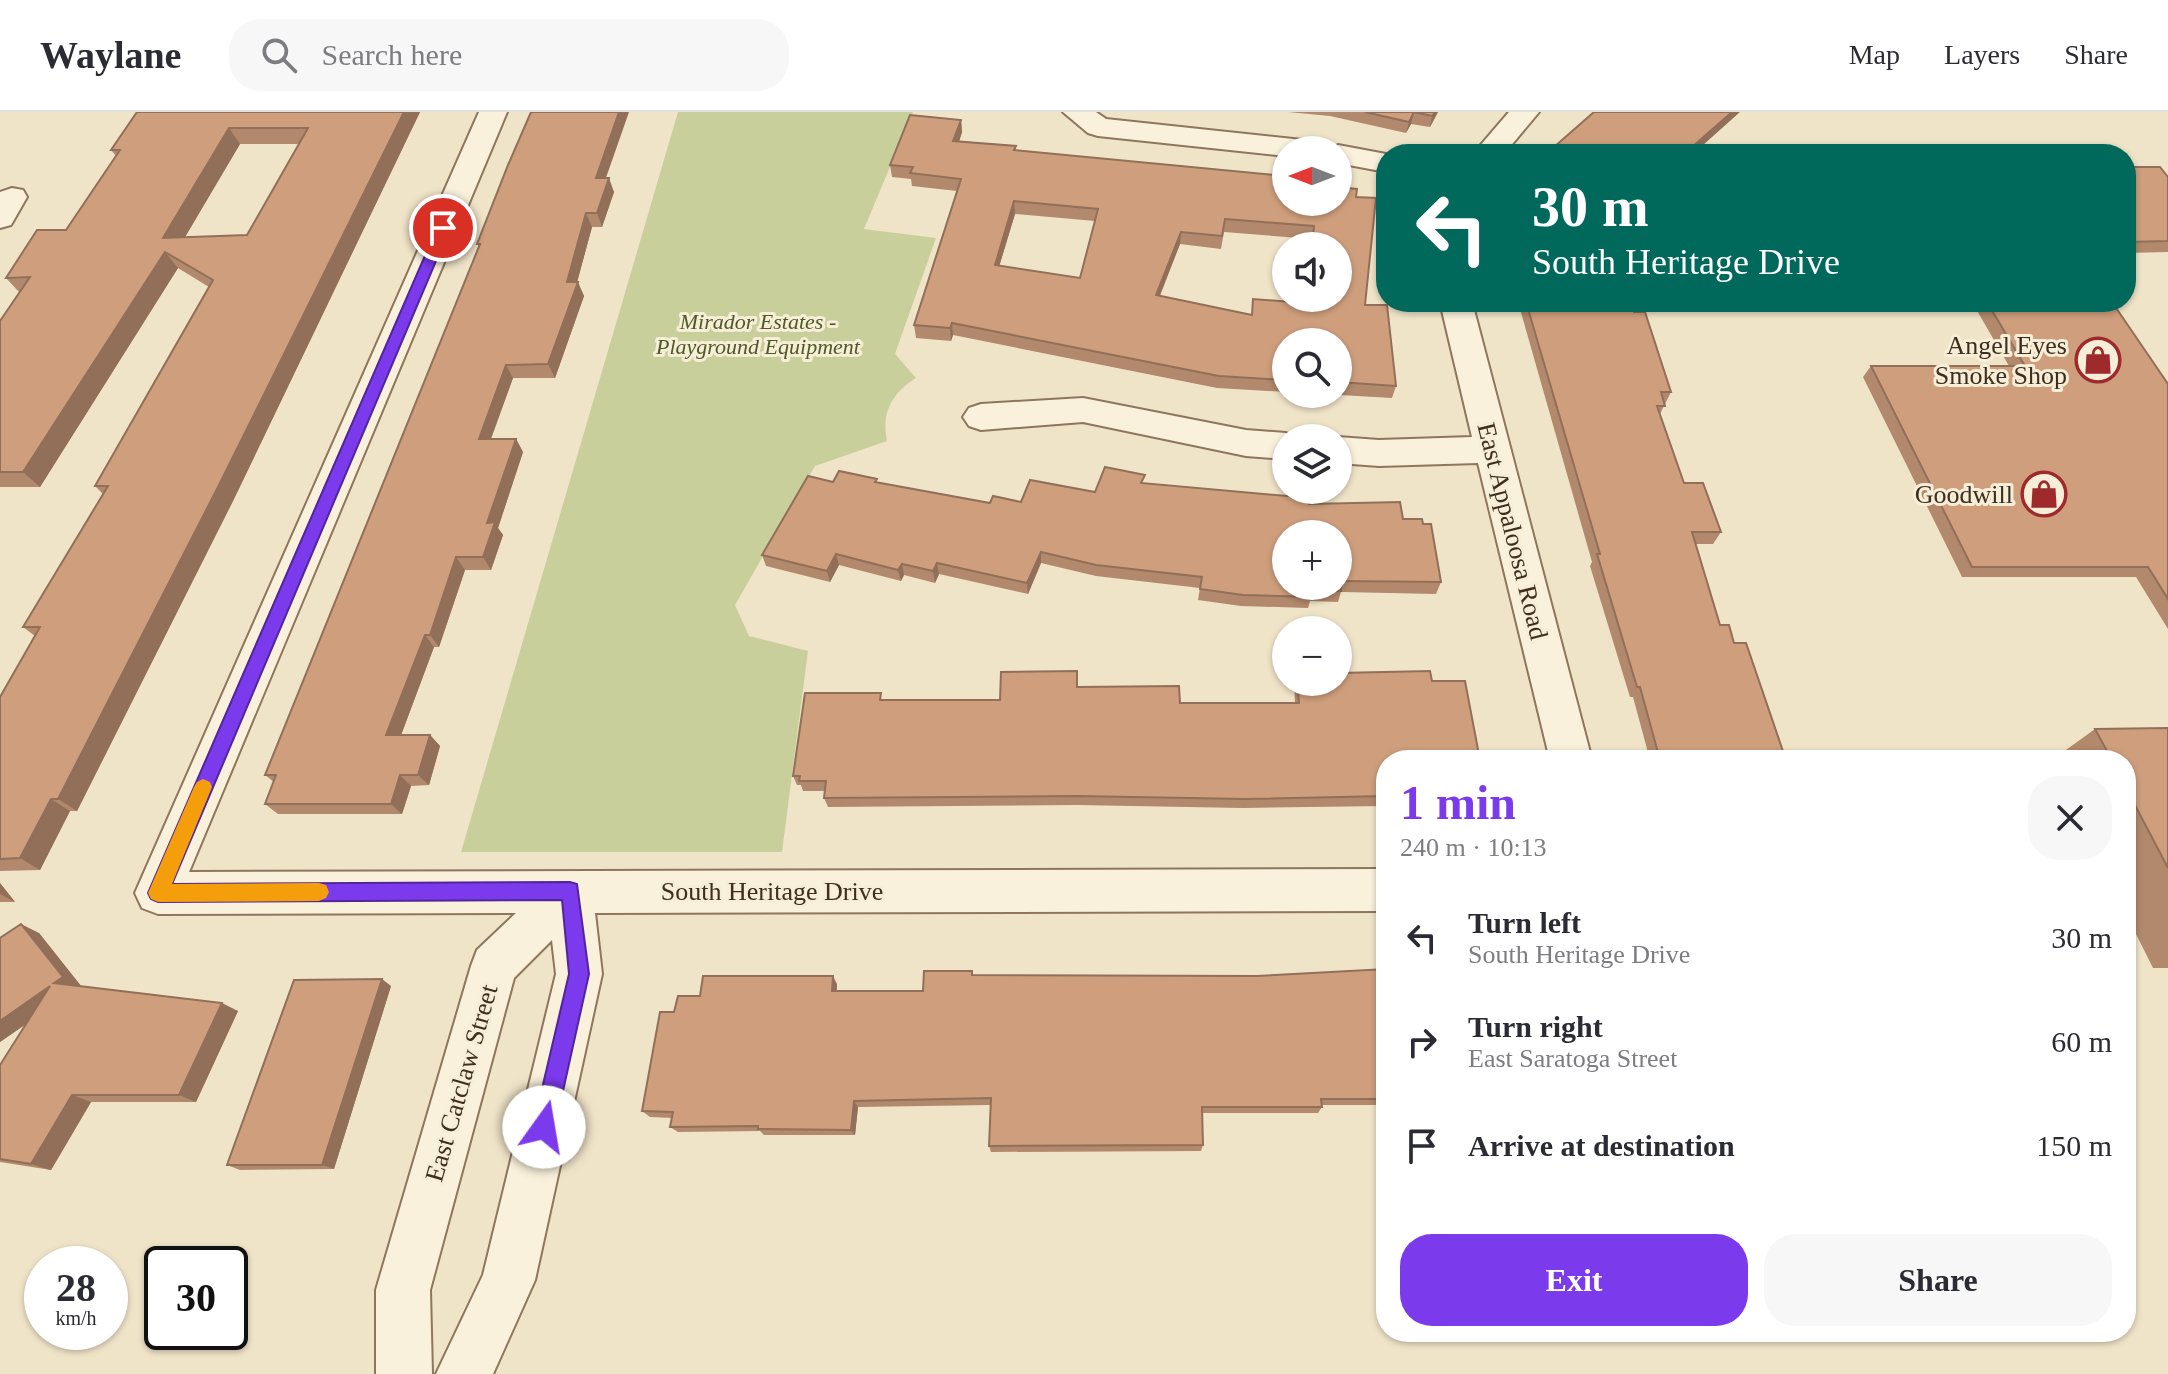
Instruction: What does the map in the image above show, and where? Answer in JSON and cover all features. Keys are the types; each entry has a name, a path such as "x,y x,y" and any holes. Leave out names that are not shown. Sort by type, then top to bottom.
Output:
{"street":[{"name":"South Heritage Drive","path":"493,112 158,893 1376,890"},
{"path":"1077,112 1098,127 1272,146"},
{"path":"1497,144 1525,112"},
{"path":"1352,157 1376,161"},
{"name":"East Appaloosa Road","path":"1458,312 1568,750"},
{"path":"981,417 1083,410 1246,443 1272,445"},
{"path":"1352,451 1492,449"},
{"path":"464,1374 508,1280 579,974 570,891"},
{"name":"East Catclaw Street","path":"404,1374 403,1290 494,966 570,891"}],"green space":[{"name":"Mirador Estates - Playground Equipment","path":"678,112 913,112 864,229 936,238 895,354 916,378 900,390 890,405 886,421 887,441 815,466 735,605 749,636 808,651 782,852 461,852"}],"building":[{"path":"137,112 404,112 219,485 58,799 51,799 20,858 0,859 0,697 40,627 23,627 108,486 95,486 213,280 165,252 23,472 0,472 0,321 30,277 6,278 37,230 66,230 120,150 111,150","holes":["229,128 308,128 247,235 163,238"]},
{"path":"531,112 619,112 596,178 609,178 597,213 586,213 567,282 578,282 548,364 506,365 479,439 516,439 487,523 495,522 483,557 456,557 430,635 425,635 386,735 430,735 418,775 400,775 391,804 265,804 276,775 265,775"},
{"path":"1365,112 1414,112 1409,122"},
{"path":"1414,112 1435,112 1432,116"},
{"path":"1594,112 1732,112 1695,144 1557,144"},
{"path":"910,115 961,120 953,141 1016,146 1014,150 1272,175 1272,216 1352,216 1352,188 1357,189 1356,197 1376,198 1365,305 1376,305 1376,312 1388,312 1396,386 1352,383 1352,328 1272,328 1272,379 1219,376 952,323 950,328 914,325 961,179 910,173 913,167 890,165","holes":["1014,201 1098,209 1080,278 995,265","1225,219 1314,226 1313,232 1352,232 1352,312 1272,312 1272,300 1253,299 1252,315 1156,295 1181,232 1222,236"]},
{"path":"2136,167 2160,167 2168,177 2168,241 2136,242"},
{"path":"1529,312 1645,312 1671,392 1661,392 1665,406 1657,406 1684,483 1703,483 1721,532 1692,532 1720,625 1729,625 1734,643 1746,643 1783,750 1657,750 1597,554 1600,554"},
{"name":"Goodwill","path":"1993,312 2119,312 2168,384 2168,599 2148,567 1972,567 1871,366 2025,366"},
{"path":"1105,467 1145,475 1141,483 1272,495 1272,504 1400,502 1403,519 1422,519 1423,524 1431,524 1441,582 1352,581 1352,520 1272,520 1272,596 1200,589 1202,577 1096,565 1041,552 1027,583 937,563 933,571 902,564 898,570 836,554 827,571 762,555 808,476 833,482 839,471 877,479 875,482 990,503 993,496 1021,502 1030,480 1095,492"},
{"path":"1077,671 1077,687 1179,686 1180,703 1299,703 1298,696 1352,696 1352,673 1430,671 1432,681 1465,681 1478,750 1376,750 1376,796 824,798 826,781 799,781 800,776 793,776 805,693 881,693 880,700 1000,700 1001,672"},
{"path":"2168,728 2168,868 2136,807 2136,750 2107,750 2095,729"},
{"path":"21,924 63,977 54,983 222,1003 179,1095 72,1095 31,1164 0,1159 0,1065 50,986 0,1021 0,938"},
{"path":"1376,970 1376,1099 1321,1099 1322,1107 1202,1107 1203,1145 989,1146 991,1098 854,1101 851,1130 758,1129 758,1126 670,1127 673,1112 642,1111 660,1012 674,1012 678,996 700,996 703,976 833,976 832,991 923,991 924,971 972,971 972,975 1256,976"},
{"path":"382,979 322,1165 227,1165 294,980"}],"slow traffic":[{"path":"203,787 158,893 319,892"}],"place":[{"name":"Angel Eyes Smoke Shop","path":"2098,360"},
{"name":"Goodwill","path":"2044,494"}],"route":[{"path":"443,228 158,893 570,891 579,974 544,1127"}]}
